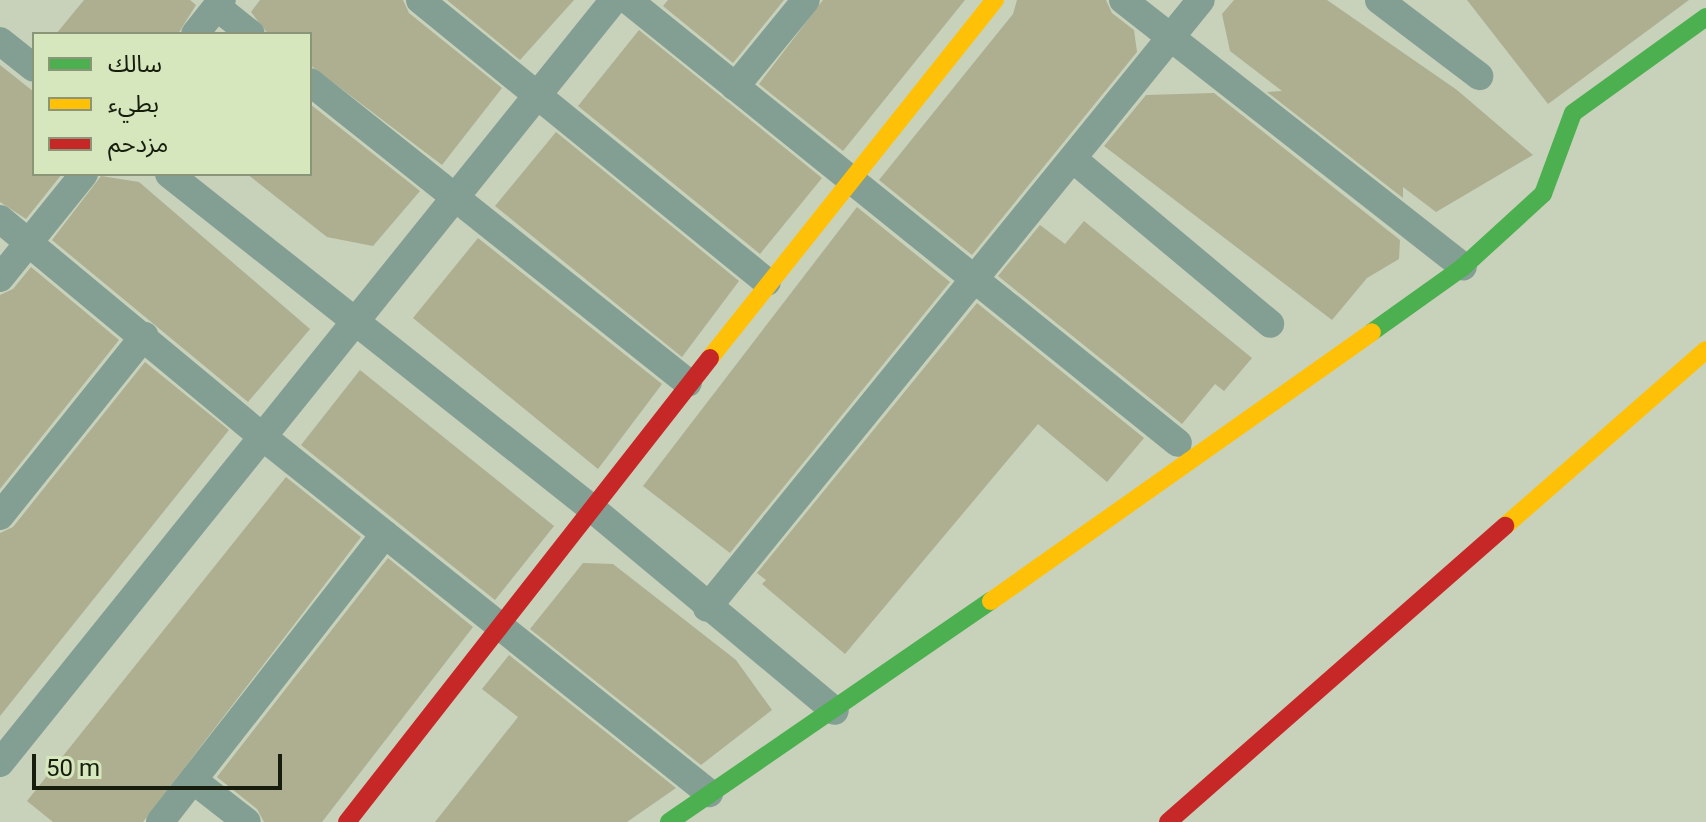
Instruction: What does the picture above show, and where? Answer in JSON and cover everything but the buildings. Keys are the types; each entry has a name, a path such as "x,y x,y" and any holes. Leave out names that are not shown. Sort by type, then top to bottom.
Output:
{"street":[{"path":"420,0 539,93 767,282"},
{"path":"0,763 614,0"},
{"path":"628,0 973,282 1178,443"},
{"path":"735,87 806,0"},
{"path":"347,822 595,511 688,383 767,282 995,0"},
{"path":"1123,0 1463,267"},
{"path":"707,608 1201,0"},
{"path":"1379,0 1479,76"},
{"path":"197,32 220,3 249,32"},
{"path":"669,822 835,711 1463,267 1543,194 1573,113 1706,17"},
{"path":"0,41 32,66"},
{"path":"312,84 688,383"},
{"path":"1073,159 1270,324"},
{"path":"0,278 82,176"},
{"path":"172,176 595,511 707,608 835,711"},
{"path":"0,219 263,437 709,793"},
{"path":"0,516 144,336"},
{"path":"1168,822 1706,350"},
{"path":"160,822 385,534"},
{"path":"193,780 247,822"}],"traffic: fast":[{"path":"1372,332 1463,267 1543,194 1573,113 1706,17"},
{"path":"669,822 991,601"}],"traffic: slow":[{"path":"710,358 995,0"},
{"path":"991,601 1372,332"},
{"path":"1505,526 1706,350"}],"traffic: jam":[{"path":"347,822 710,358"},
{"path":"1168,822 1505,526"}]}
